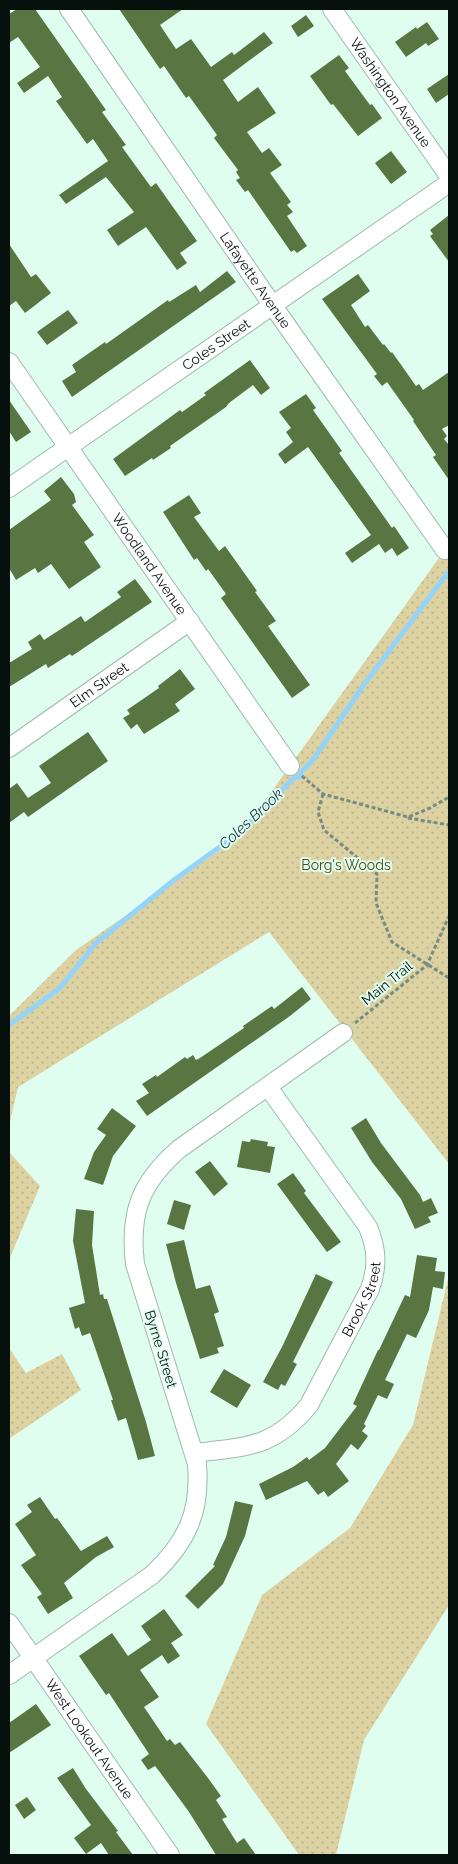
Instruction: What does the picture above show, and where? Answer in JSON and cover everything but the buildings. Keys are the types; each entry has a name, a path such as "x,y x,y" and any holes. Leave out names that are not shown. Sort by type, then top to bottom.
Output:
{"street":[{"name":"Lafayette Avenue","path":"69,9 272,306 445,550"},
{"name":"Washington Avenue","path":"332,9 449,176"},
{"name":"Coles Street","path":"9,488 449,183"},
{"name":"Woodland Avenue","path":"9,362 290,766"},
{"name":"Elm Street","path":"9,748 190,621"},
{"name":"Byrne Street","path":"9,1675 152,1575 169,1559 182,1542 191,1522 197,1500 197,1464 135,1264 132,1241 134,1218 140,1199 150,1180 163,1163 179,1149 343,1033"},
{"name":"Brook Street","path":"194,1453 245,1447 263,1442 283,1432 298,1419 309,1405 375,1276 376,1258 374,1242 368,1227 268,1087"},
{"name":"West Lookout Avenue","path":"9,1623 170,1855"}],"path":[{"path":"290,766 323,794 408,818 449,825"},
{"path":"323,794 318,812 324,830 377,874 376,903 392,942 449,978"},
{"path":"408,818 449,797"},
{"name":"Main Trail","path":"343,1033 427,965 449,916"}],"green space":[{"name":"Borg's Woods","path":"449,544 449,1164 269,932 18,1087 9,1126 9,1016 76,950 239,837"},
{"path":"9,1152 40,1186 9,1260"},
{"path":"449,1275 449,1605 364,1740 336,1855 299,1855 206,1724 262,1595 350,1528 413,1425"},
{"path":"9,1348 26,1373 62,1354 81,1390 9,1439"}],"waterway":[{"name":"Coles Brook","path":"9,1025 60,988 96,943 174,880 239,833 295,777 300,777 301,772 313,760 363,686 449,571"}]}
